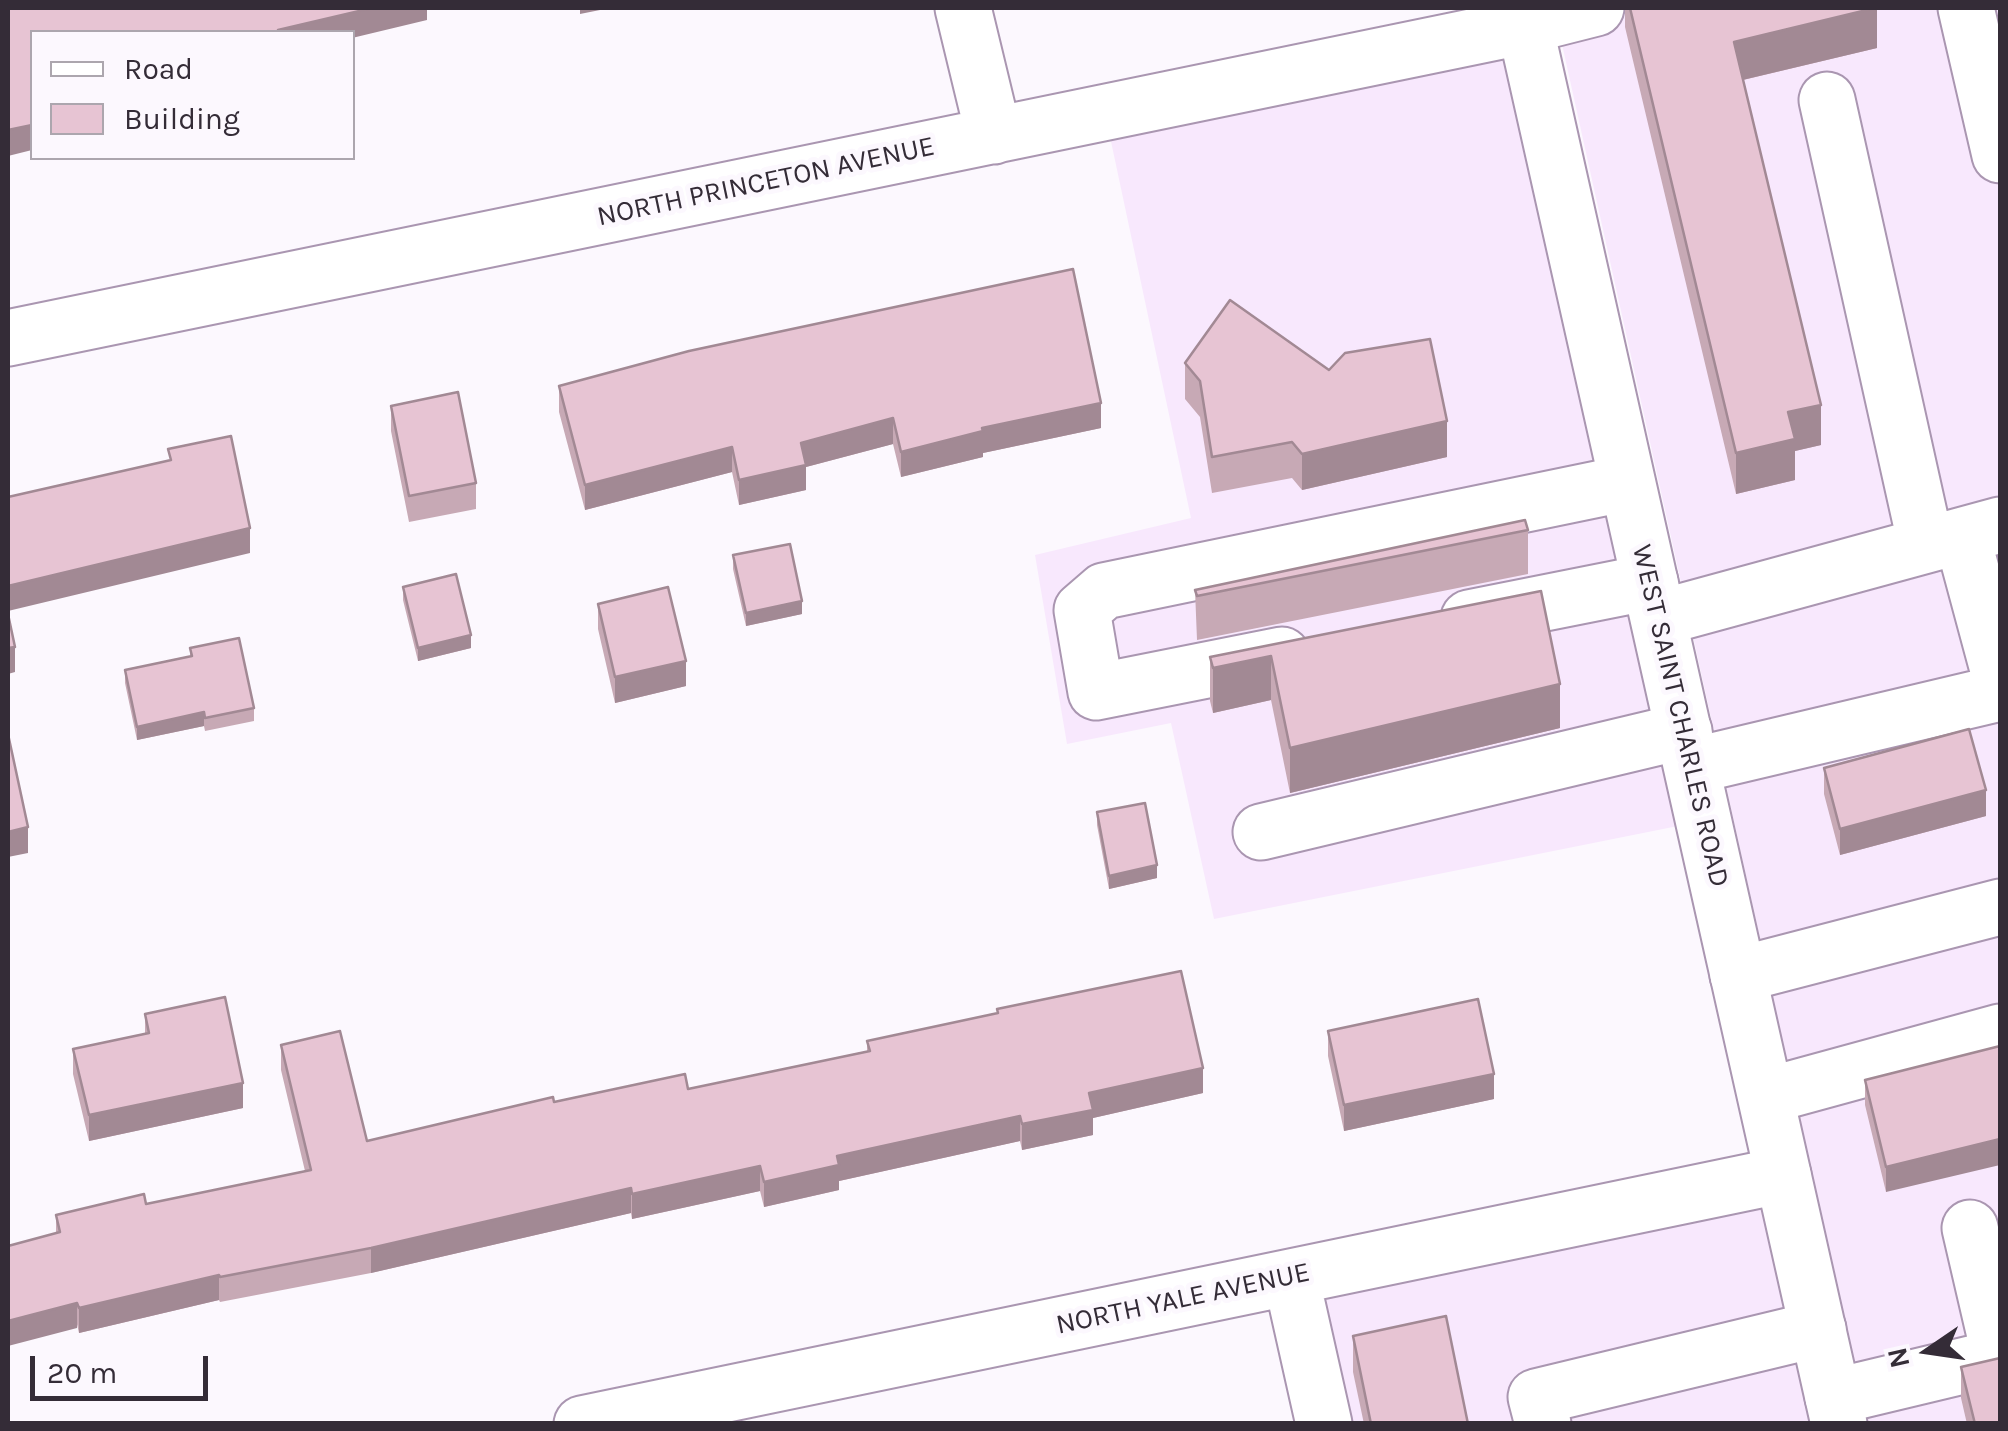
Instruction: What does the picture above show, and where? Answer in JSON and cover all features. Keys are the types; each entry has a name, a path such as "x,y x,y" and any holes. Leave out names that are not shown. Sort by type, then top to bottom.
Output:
{"street":[{"path":"963,8 994,136"},
{"name":"NORTH PRINCETON AVENUE","path":"8,338 994,136 1523,17 1596,8"},
{"path":"1966,8 2000,155"},
{"name":"WEST SAINT CHARLES ROAD","path":"1523,17 1836,1410"},
{"path":"1827,100 1962,535 2000,677"},
{"path":"1326,647 1096,692 1082,610 1104,591 1628,483"},
{"path":"1421,628 1654,600 1962,535"},
{"path":"1261,832 1688,748 2000,693"},
{"path":"1738,975 2000,907"},
{"path":"1766,1096 2000,1032"},
{"name":"NORTH YALE AVENUE","path":"582,1424 1783,1175"},
{"path":"1836,1410 2000,1358 1970,1228"},
{"path":"1292,1277 1324,1424"},
{"path":"1543,1424 1536,1397 1818,1329"}],"shaded area":[{"path":"1554,8 2000,8 2000,1423 1867,1423"},
{"path":"1507,47 1683,825 1214,919 1171,723 1067,744 1035,555 1191,518 1109,132"},
{"path":"1767,1198 1819,1423 1306,1423 1278,1298"}],"building":[{"path":"8,8 372,8 278,30 30,30 30,125 8,130"},
{"path":"1630,8 1875,8 1734,42 1821,405 1788,412 1795,439 1736,453"},
{"path":"1073,269 1101,403 982,428 983,431 901,452 893,418 801,443 806,465 739,480 732,447 585,485 559,386 689,351"},
{"path":"1230,300 1329,370 1345,353 1430,339 1447,421 1302,454 1292,442 1212,457 1200,381 1185,363"},
{"path":"458,392 476,483 409,496 391,406"},
{"path":"231,436 250,528 8,586 8,497 171,460 168,449"},
{"path":"1525,520 1528,530 1197,596 1195,590"},
{"path":"790,544 802,601 746,613 733,555"},
{"path":"456,574 471,635 418,648 403,587"},
{"path":"668,587 686,661 615,677 598,604"},
{"path":"1541,591 1560,684 1290,748 1271,656 1213,668 1210,657"},
{"path":"8,614 15,647 8,648"},
{"path":"239,638 254,708 205,718 204,712 137,727 125,670 192,656 190,648"},
{"path":"1969,729 1986,790 1840,829 1824,768"},
{"path":"8,734 28,827 8,832"},
{"path":"1145,803 1157,865 1109,876 1097,812"},
{"path":"1181,971 1203,1068 1089,1093 1093,1110 1022,1124 1020,1116 837,1156 839,1165 764,1182 760,1166 632,1194 631,1188 371,1248 219,1275 79,1308 77,1303 8,1321 8,1246 60,1232 56,1215 144,1194 146,1204 311,1170 281,1045 340,1031 367,1141 553,1097 554,1102 685,1074 688,1089 870,1051 867,1041"},
{"path":"225,997 243,1083 89,1115 73,1049 149,1033 145,1014"},
{"path":"1478,999 1494,1074 1344,1105 1328,1031"},
{"path":"2000,1046 2000,1139 1886,1167 1865,1080"},
{"path":"1446,1316 1468,1424 1371,1424 1353,1336"},
{"path":"2000,1358 2000,1424 1975,1424 1961,1367"}]}
